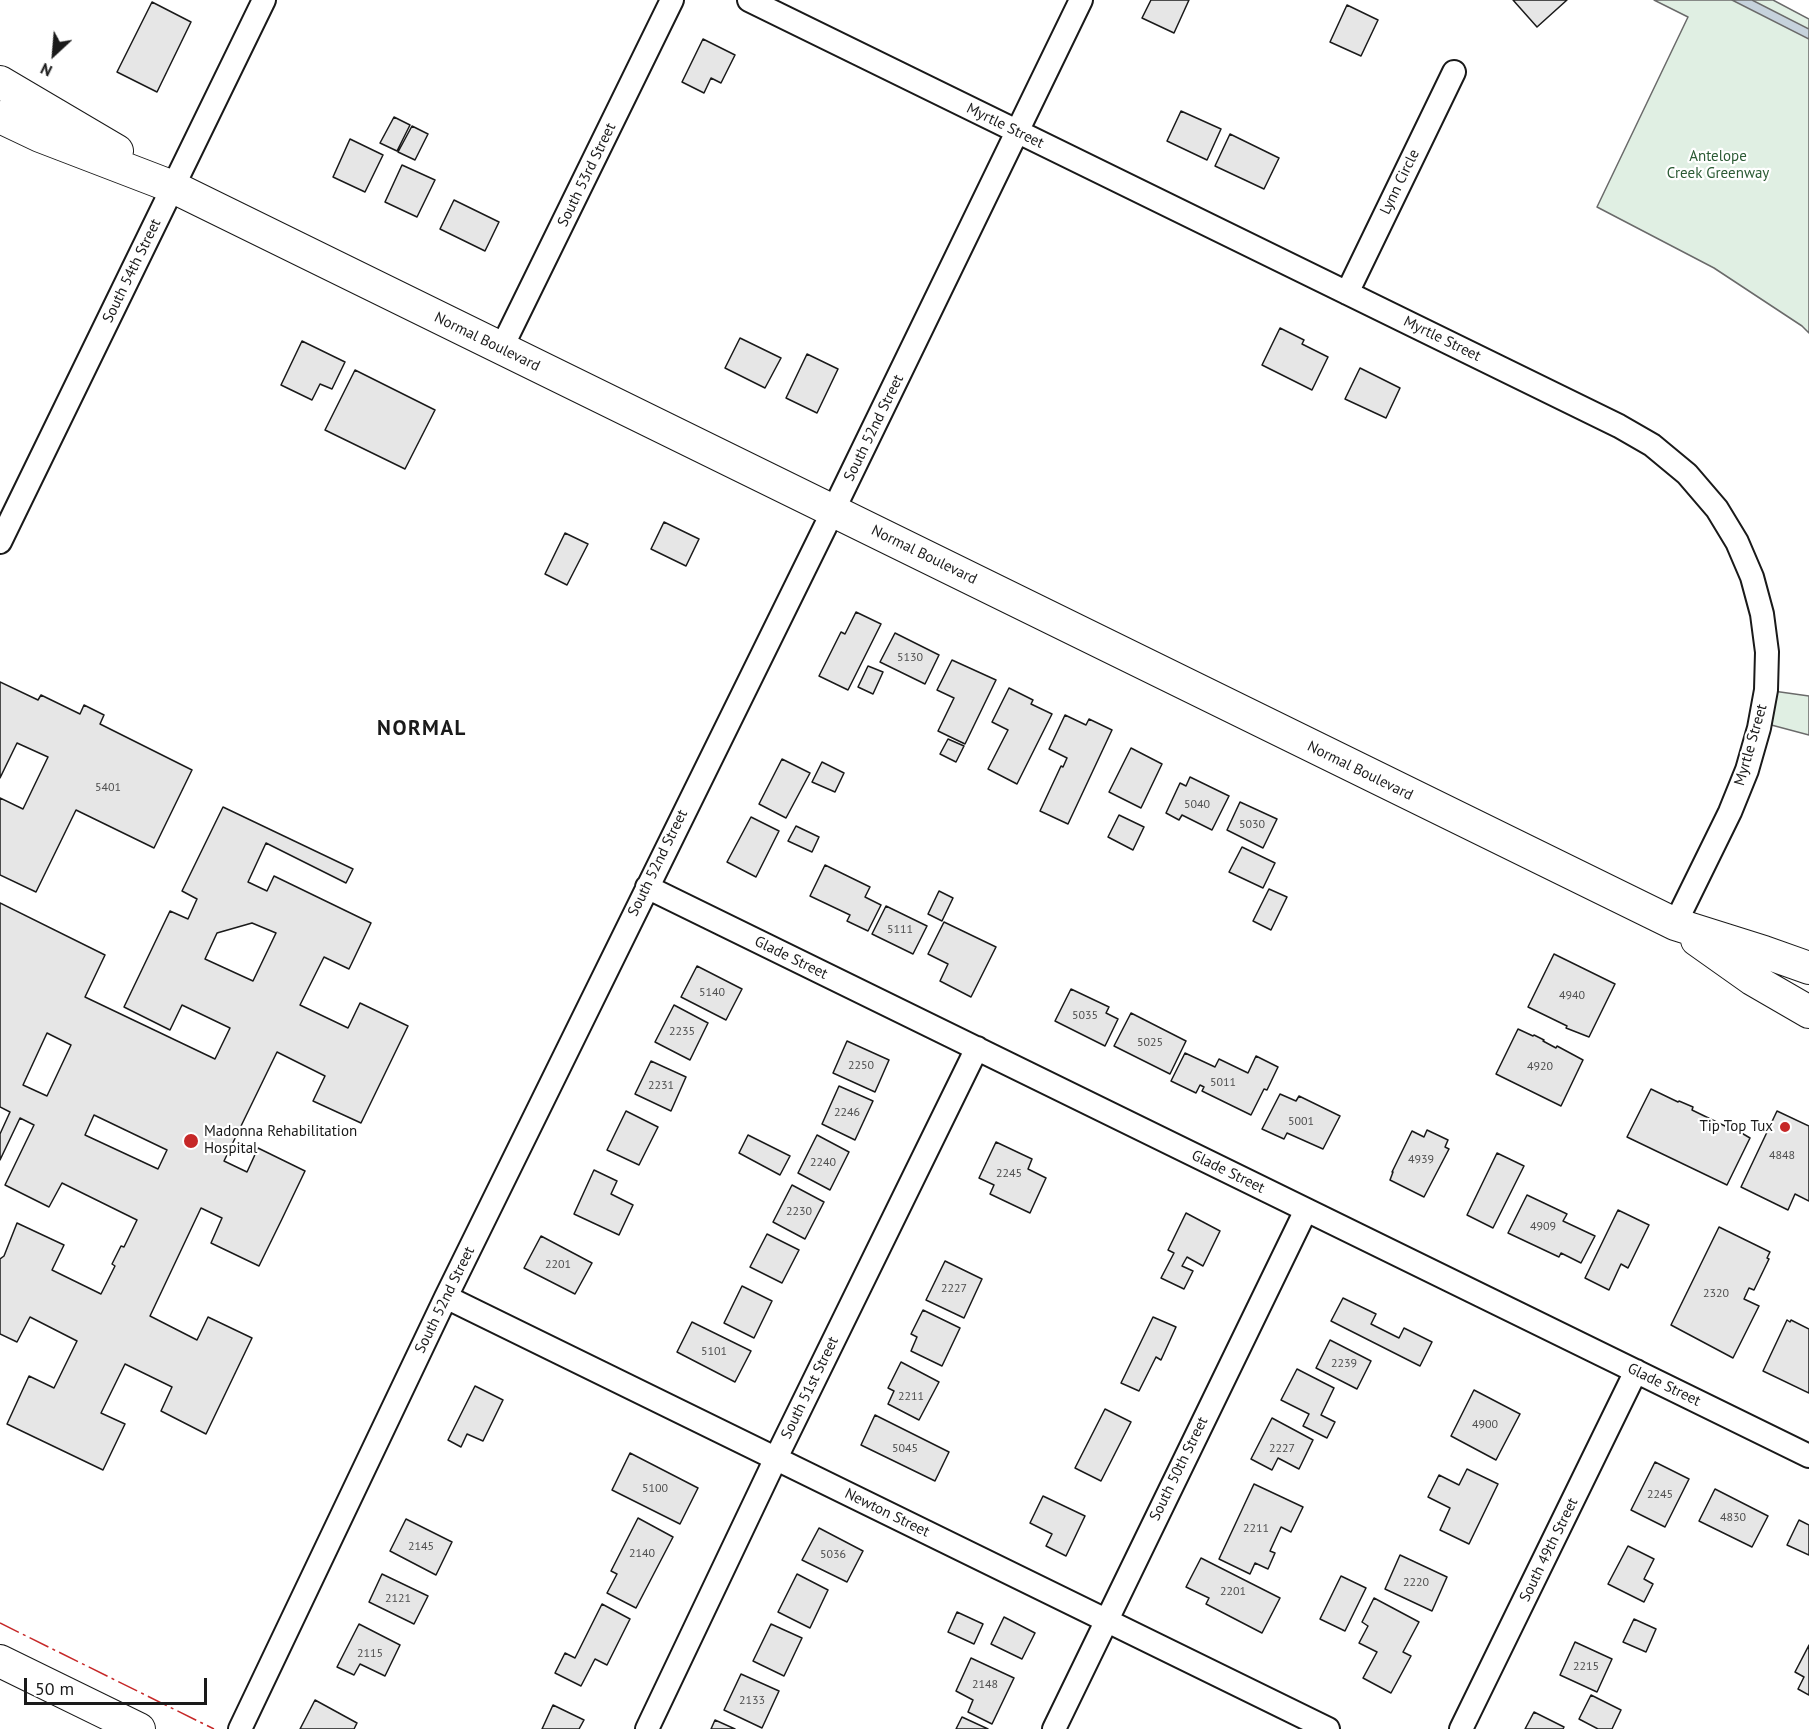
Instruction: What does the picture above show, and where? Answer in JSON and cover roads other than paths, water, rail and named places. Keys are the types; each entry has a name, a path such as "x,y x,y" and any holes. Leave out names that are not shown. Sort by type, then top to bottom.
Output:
{"main road":[{"name":"Normal Boulevard","path":"0,82 88,132 173,187"},
{"name":"Normal Boulevard","path":"0,117 39,136 173,187 1675,924 1809,968"},
{"name":"Normal Boulevard","path":"1675,924 1752,979 1809,1012"},
{"path":"0,1661 139,1729"}],"street":[{"name":"South 54th Street","path":"0,542 264,0"},
{"name":"South 53rd Street","path":"501,349 672,0"},
{"name":"Myrtle Street","path":"749,0 1618,426 1652,445 1687,474 1717,509 1737,542 1752,577 1762,614 1767,652 1766,690 1759,728 1747,770 1730,812 1675,924"},
{"name":"South 52nd Street","path":"240,1729 446,1297 833,511 1081,0"},
{"name":"Lynn Circle","path":"1347,293 1454,72"},
{"name":"Glade Street","path":"647,887 1809,1456"},
{"name":"South 51st Street","path":"647,1729 776,1458 977,1048"},
{"name":"South 50th Street","path":"1054,1729 1306,1210"},
{"name":"Newton Street","path":"446,1297 1328,1729"},
{"name":"South 49th Street","path":"1461,1729 1636,1371"}],"place":[{"name":"Tip Top Tux","path":"1785,1127"},
{"name":"Madonna Rehabilitation Hospital","path":"191,1141"}],"district":[{"name":"NORMAL","path":"422,729"}],"park label":[{"name":"Antelope Creek Greenway","path":"1718,166"}]}
